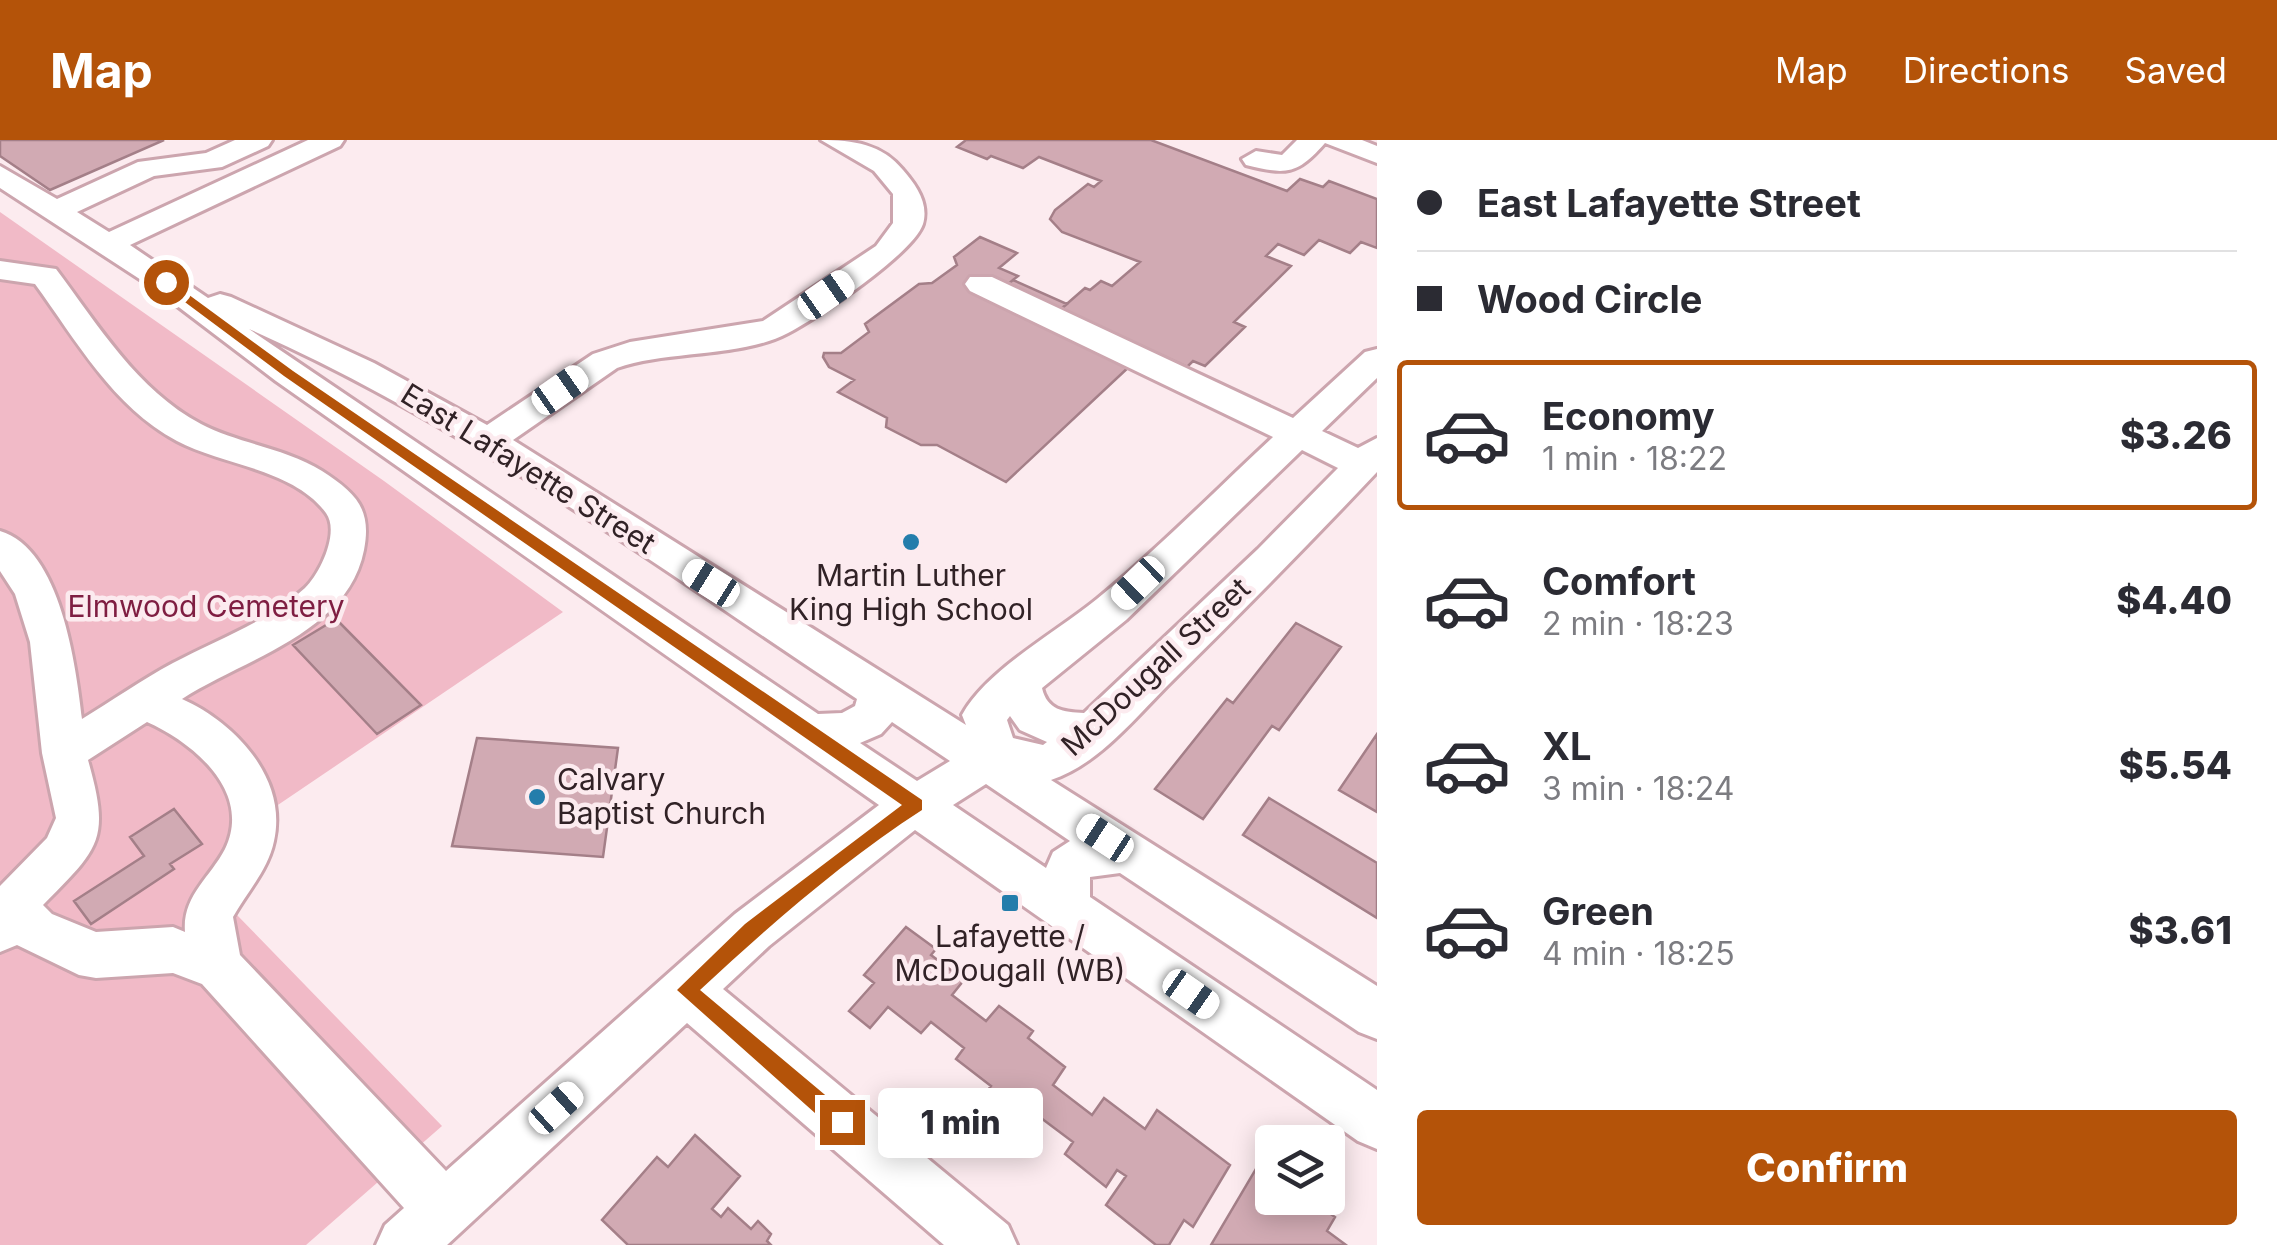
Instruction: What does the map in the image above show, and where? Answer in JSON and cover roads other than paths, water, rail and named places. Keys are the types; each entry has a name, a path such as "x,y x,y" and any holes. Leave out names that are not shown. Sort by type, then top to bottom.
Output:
{"street":[{"path":"56,211 148,168 212,162 258,140"},
{"path":"108,244 330,140"},
{"path":"486,442 605,361 630,352 762,332 795,316 887,252 904,233 909,202 902,185 884,165 836,140"},
{"path":"1256,159 1288,164 1313,140"},
{"path":"1336,140 1377,154"},
{"name":"East Lafayette Street","path":"0,175 166,282 288,374 1377,1122"},
{"path":"0,270 45,276 127,386 188,432 306,477 340,503 350,523 342,568 320,598 256,641 174,683 64,753"},
{"name":"East Lafayette Street","path":"166,282 312,342 405,391 711,583 1377,1014"},
{"path":"980,284 1296,432 1369,457"},
{"path":"404,1245 752,930 884,826 986,760 994,747 984,715 1112,608 1377,359"},
{"name":"McDougall Street","path":"986,760 1017,756 1052,763 1093,731 1272,559 1369,457"},
{"path":"0,545 30,583 48,620 58,668 64,753 80,814 62,855 4,916 78,952 96,955 174,950 220,968"},
{"path":"628,608 632,591 651,584 677,579 711,583"},
{"path":"1020,682 1027,710 1038,721 1053,729 1093,731"},
{"path":"808,731 834,734 858,728 874,716 880,692"},
{"path":"148,703 208,734 234,764 250,801 252,842 244,860 218,892 208,919 208,935 220,968 443,1210"},
{"path":"1066,909 1063,878 1074,859 1093,853 1129,853"},
{"path":"686,990 988,1245"}],"place":[{"name":"Martin Luther King High School","path":"911,542"},
{"name":"Calvary Baptist Church","path":"537,797"},
{"name":"Lafayette / McDougall (WB)","path":"1010,903"}],"park label":[{"name":"Elmwood Cemetery","path":"206,607"}]}
